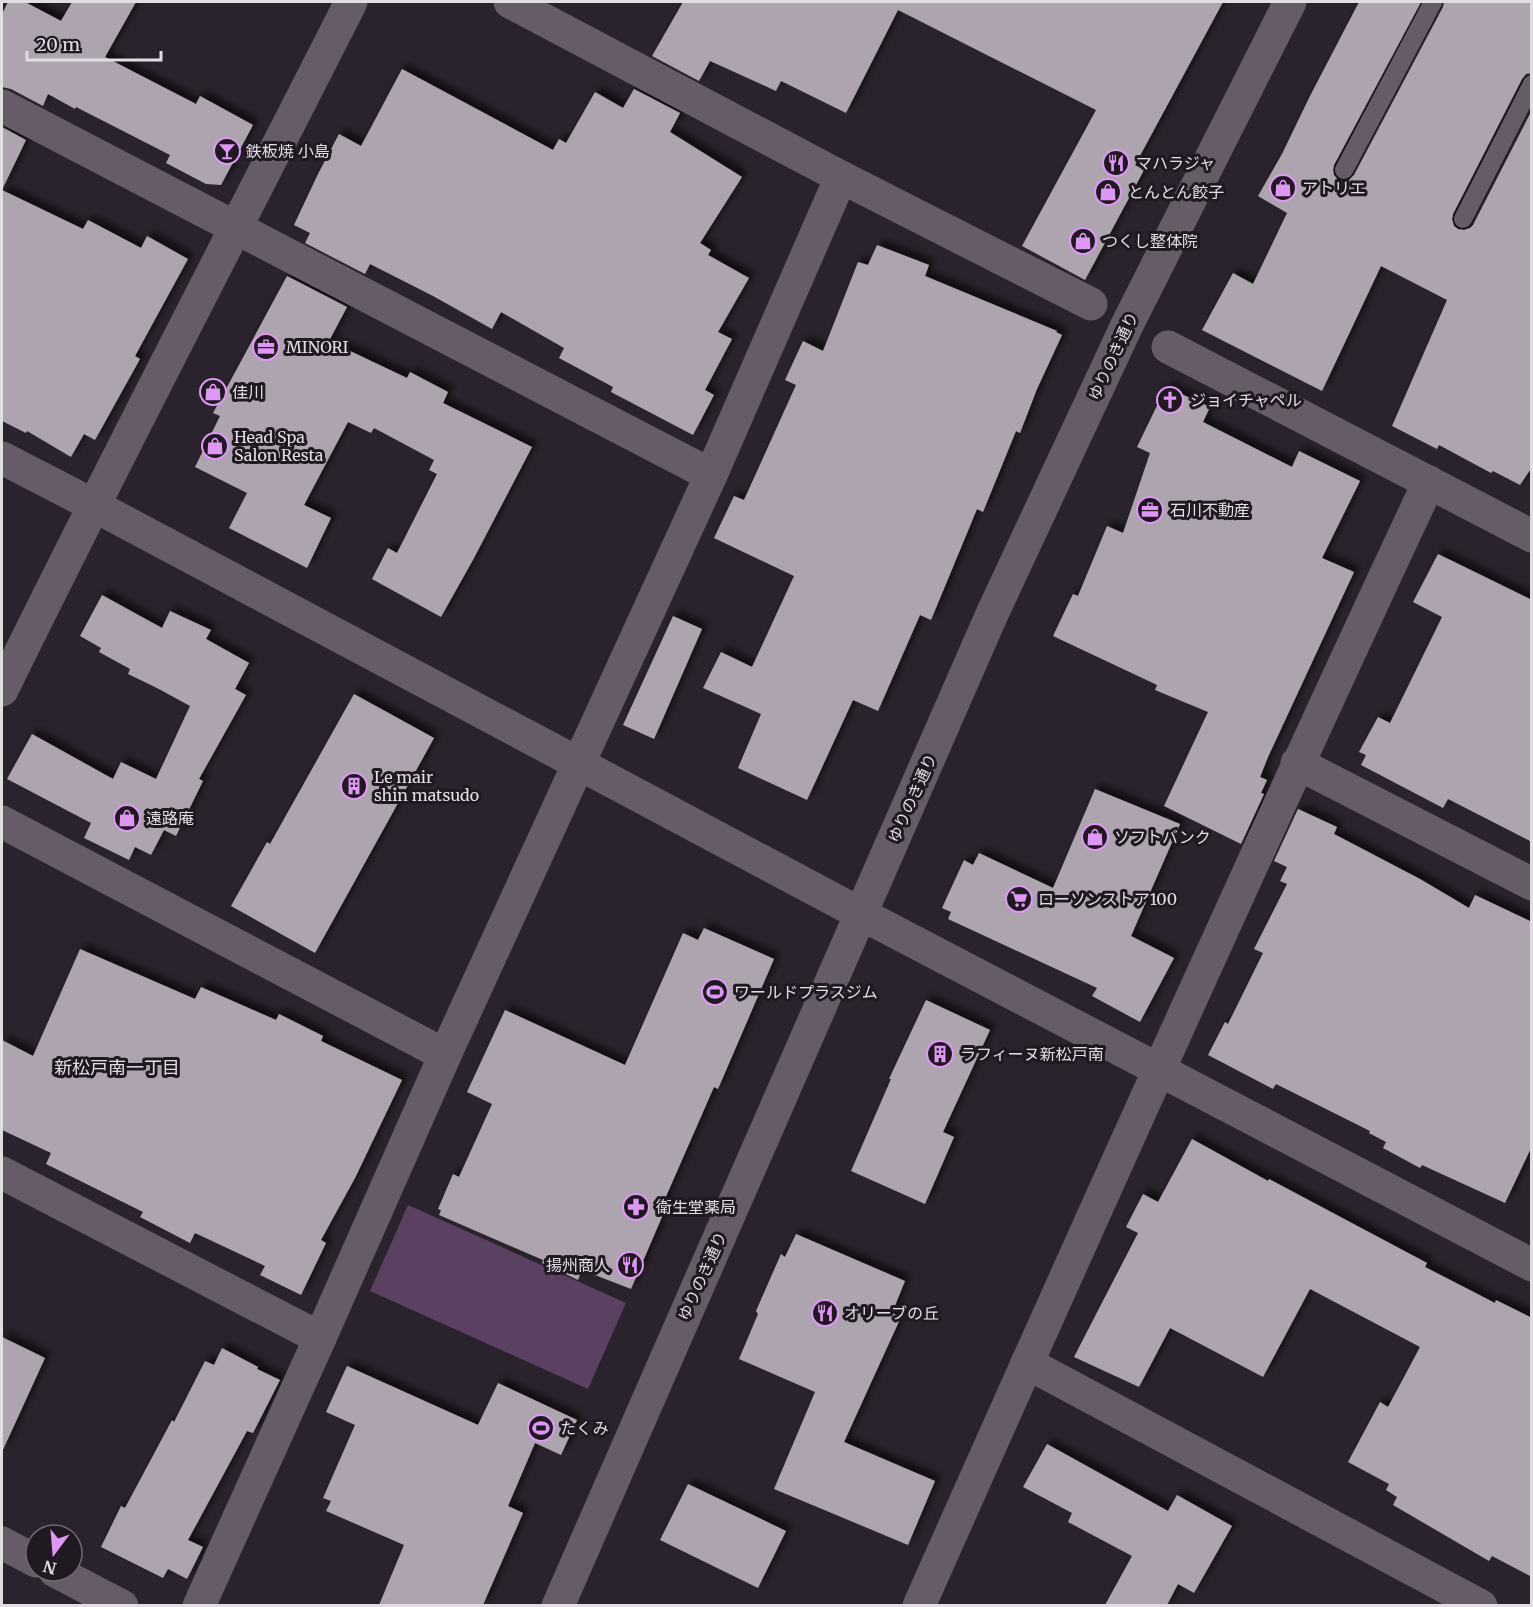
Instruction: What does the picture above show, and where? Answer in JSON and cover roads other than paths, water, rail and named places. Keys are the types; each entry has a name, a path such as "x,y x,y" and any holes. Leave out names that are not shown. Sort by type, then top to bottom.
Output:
{"street":[{"path":"2,690 93,505 351,2"},
{"path":"510,2 841,177 1091,304"},
{"name":"ゆりのき通り","path":"558,1605 992,614 1128,323 1290,2"},
{"path":"2,106 711,475"},
{"path":"199,1605 445,1055 711,475 841,177"},
{"path":"1168,347 1532,536"},
{"path":"2,458 861,914 1532,1264"},
{"path":"919,1605 1297,763 1429,482"},
{"path":"1297,763 1532,884"},
{"path":"2,822 445,1055"},
{"path":"2,1173 320,1338"},
{"path":"1027,1363 1480,1605"},
{"path":"2,1543 24,1555"},
{"path":"80,1583 123,1605"}],"lane":[{"path":"1344,170 1433,2"},
{"path":"1463,219 1532,84"}],"place":[{"name":"鉄板焼 小島","path":"227,151"},
{"name":"マハラジャ","path":"1116,163"},
{"name":"アトリエ","path":"1283,188"},
{"name":"とんとん餃子","path":"1108,192"},
{"name":"つくし整体院","path":"1083,241"},
{"name":"MINORI","path":"266,347"},
{"name":"佳川","path":"213,392"},
{"name":"ジョイチャペル","path":"1170,400"},
{"name":"Head Spa Salon Resta","path":"215,446"},
{"name":"石川不動産","path":"1150,510"},
{"name":"Le mair shin matsudo","path":"354,786"},
{"name":"遠路庵","path":"127,818"},
{"name":"ソフトバンク","path":"1095,837"},
{"name":"ローソンストア100","path":"1019,899"},
{"name":"ワールドプラスジム","path":"715,992"},
{"name":"ラフィーヌ新松戸南","path":"940,1054"},
{"name":"衛生堂薬局","path":"636,1207"},
{"name":"揚州商人","path":"630,1265"},
{"name":"オリーブの丘","path":"825,1313"},
{"name":"たくみ","path":"541,1428"}],"district":[{"name":"新松戸南一丁目","path":"117,1067"}]}
